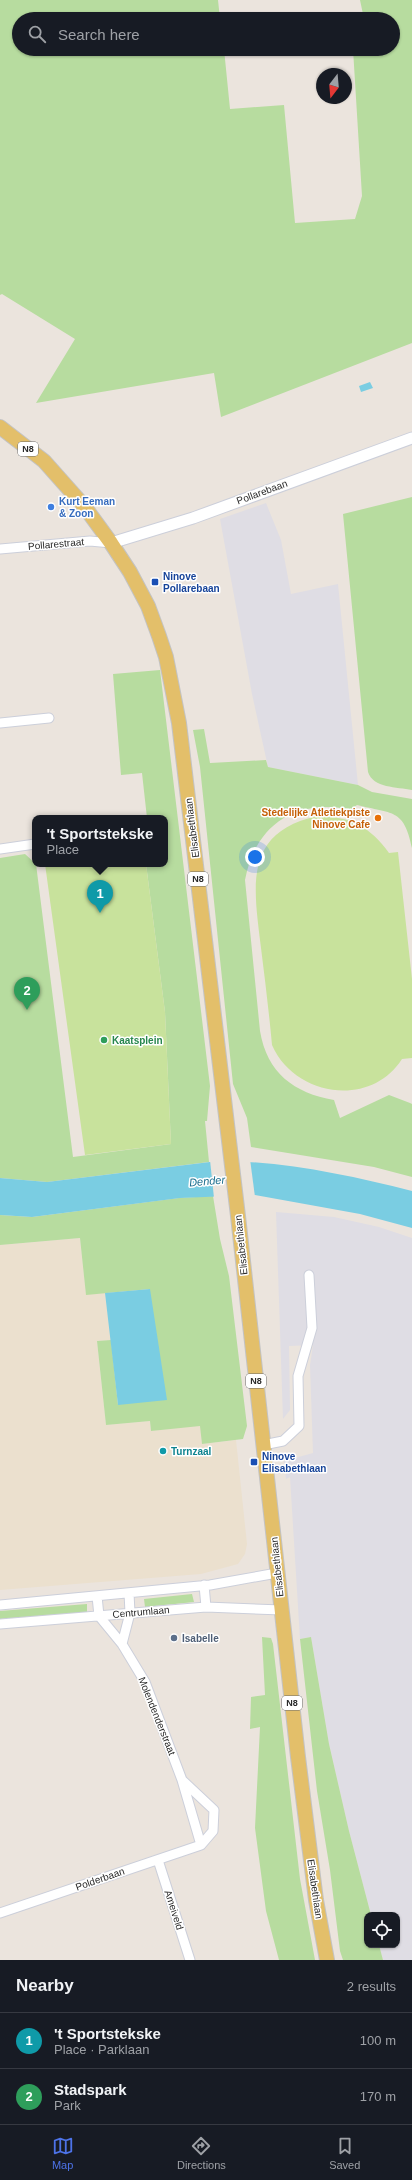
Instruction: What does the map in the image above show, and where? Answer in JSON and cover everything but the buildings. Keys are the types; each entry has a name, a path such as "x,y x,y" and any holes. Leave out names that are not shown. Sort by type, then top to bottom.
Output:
{"main road":[{"name":"N8","path":"0,427 44,461 84,506 111,543"},
{"name":"Elisabethlaan","path":"111,543 148,606 166,657 179,723 238,1216 277,1573 316,1900 327,1960"}],"street":[{"name":"Pollarebaan","path":"111,543 193,518 412,438"},
{"name":"Pollarestraat","path":"0,549 90,541 111,543"},
{"path":"0,723 49,718"},
{"path":"0,849 32,844"},
{"path":"263,1445 284,1441 299,1426 298,1376 312,1328 309,1275"},
{"name":"Centrumlaan","path":"0,1605 204,1585 277,1573"},
{"path":"204,1585 206,1607"},
{"path":"122,1644 130,1613 129,1593"},
{"path":"97,1596 99,1616"},
{"name":"Centrumlaan","path":"0,1624 206,1607 282,1610"},
{"name":"Molendenderstraat","path":"99,1616 122,1644 145,1682 182,1780"},
{"path":"182,1780 201,1845"},
{"path":"182,1780 214,1810 213,1831 201,1845"},
{"name":"Polderbaan","path":"0,1913 201,1845"},
{"name":"Ameiveld","path":"158,1860 190,1960"}],"shaded area":[{"path":"266,503 281,540 291,594 338,584 358,785 268,767 252,694 220,519"},
{"path":"276,1212 334,1217 379,1227 412,1238 412,1960 383,1960 380,1948 400,1948 400,1912 370,1912 349,1831 329,1744 311,1637 300,1639 290,1477 286,1479 284,1461 313,1453 310,1365 313,1345 289,1346 290,1410 283,1419"},
{"path":"80,1238 86,1294 105,1293 111,1340 97,1341 106,1425 150,1421 151,1431 201,1425 202,1444 236,1440 247,1544 245,1554 238,1564 201,1574 0,1590 0,1245"}],"green space":[{"path":"0,0 218,0 219,12 12,12 12,56 225,56 230,109 284,105 295,223 355,219 362,196 353,56 400,56 400,12 363,12 360,0 412,0 412,343 221,417 214,373 36,403 75,339 2,294 0,295"},
{"path":"412,497 412,790 380,784 371,777 368,772 343,514"},
{"path":"160,670 210,1086 207,1121 205,1121 209,1162 47,1182 0,1178 0,858 25,854 32,860 32,867 36,867 73,1157 171,1144 165,1012 146,867 168,867 168,815 147,815 142,773 121,775 113,674"},
{"path":"204,729 210,763 266,760 268,767 358,785 372,792 412,799 412,848 405,826 400,819 388,812 357,805 354,807 349,820 346,819 348,809 328,807 311,808 294,813 280,820 268,831 258,845 250,861 245,880 260,1031 269,1059 285,1079 295,1086 320,1097 334,1100 340,1118 389,1095 412,1104 412,1177 374,1167 251,1147 247,1118 233,1084 200,767 193,730"},
{"path":"318,816 340,818 358,825 375,836 389,853 398,852 412,979 412,1058 402,1059 388,1075 371,1085 353,1090 333,1090 314,1085 297,1076 283,1062 272,1045 256,904 258,866 265,849 276,835 293,824"},
{"path":"45,867 146,867 165,1012 171,1144 85,1155"},
{"path":"213,1196 220,1239 229,1276 247,1426 243,1439 202,1444 200,1426 151,1431 150,1421 106,1425 97,1341 111,1340 118,1405 150,1289 86,1295 80,1238 0,1245 0,1215 32,1217 179,1198"},
{"path":"192,1594 194,1602 145,1607 144,1599"},
{"path":"87,1604 87,1612 0,1619 0,1611"},
{"path":"262,1637 271,1638 273,1644 300,1879 315,1960 279,1960 266,1911 255,1828 260,1727 250,1729 251,1697 265,1695"},
{"path":"311,1637 329,1744 349,1831 370,1912 364,1912 364,1948 380,1948 383,1960 343,1960 340,1951 330,1870 317,1791 300,1639"}],"water":[{"path":"370,382 373,388 361,392 359,386"},
{"name":"Dender","path":"218,1161 267,1163 292,1166 340,1174 412,1191 412,1228 360,1214 255,1195 180,1198 32,1217 0,1215 0,1178 47,1182"},
{"path":"150,1289 167,1400 118,1405 105,1293"}],"pier":[{"path":"250,1159 255,1197 214,1198 210,1160"}],"place":[{"name":"Kurt Eeman & Zoon","path":"51,507"},
{"name":"Ninove Pollarebaan","path":"155,582"},
{"name":"Stedelijke Atletiekpiste Ninove Cafe","path":"378,818"},
{"name":"'t Sportstekske","path":"100,913"},
{"name":"Stadspark","path":"27,1010"},
{"name":"Kaatsplein","path":"104,1040"},
{"name":"Turnzaal","path":"163,1451"},
{"name":"Ninove Elisabethlaan","path":"254,1462"},
{"name":"Isabelle","path":"174,1638"}]}
